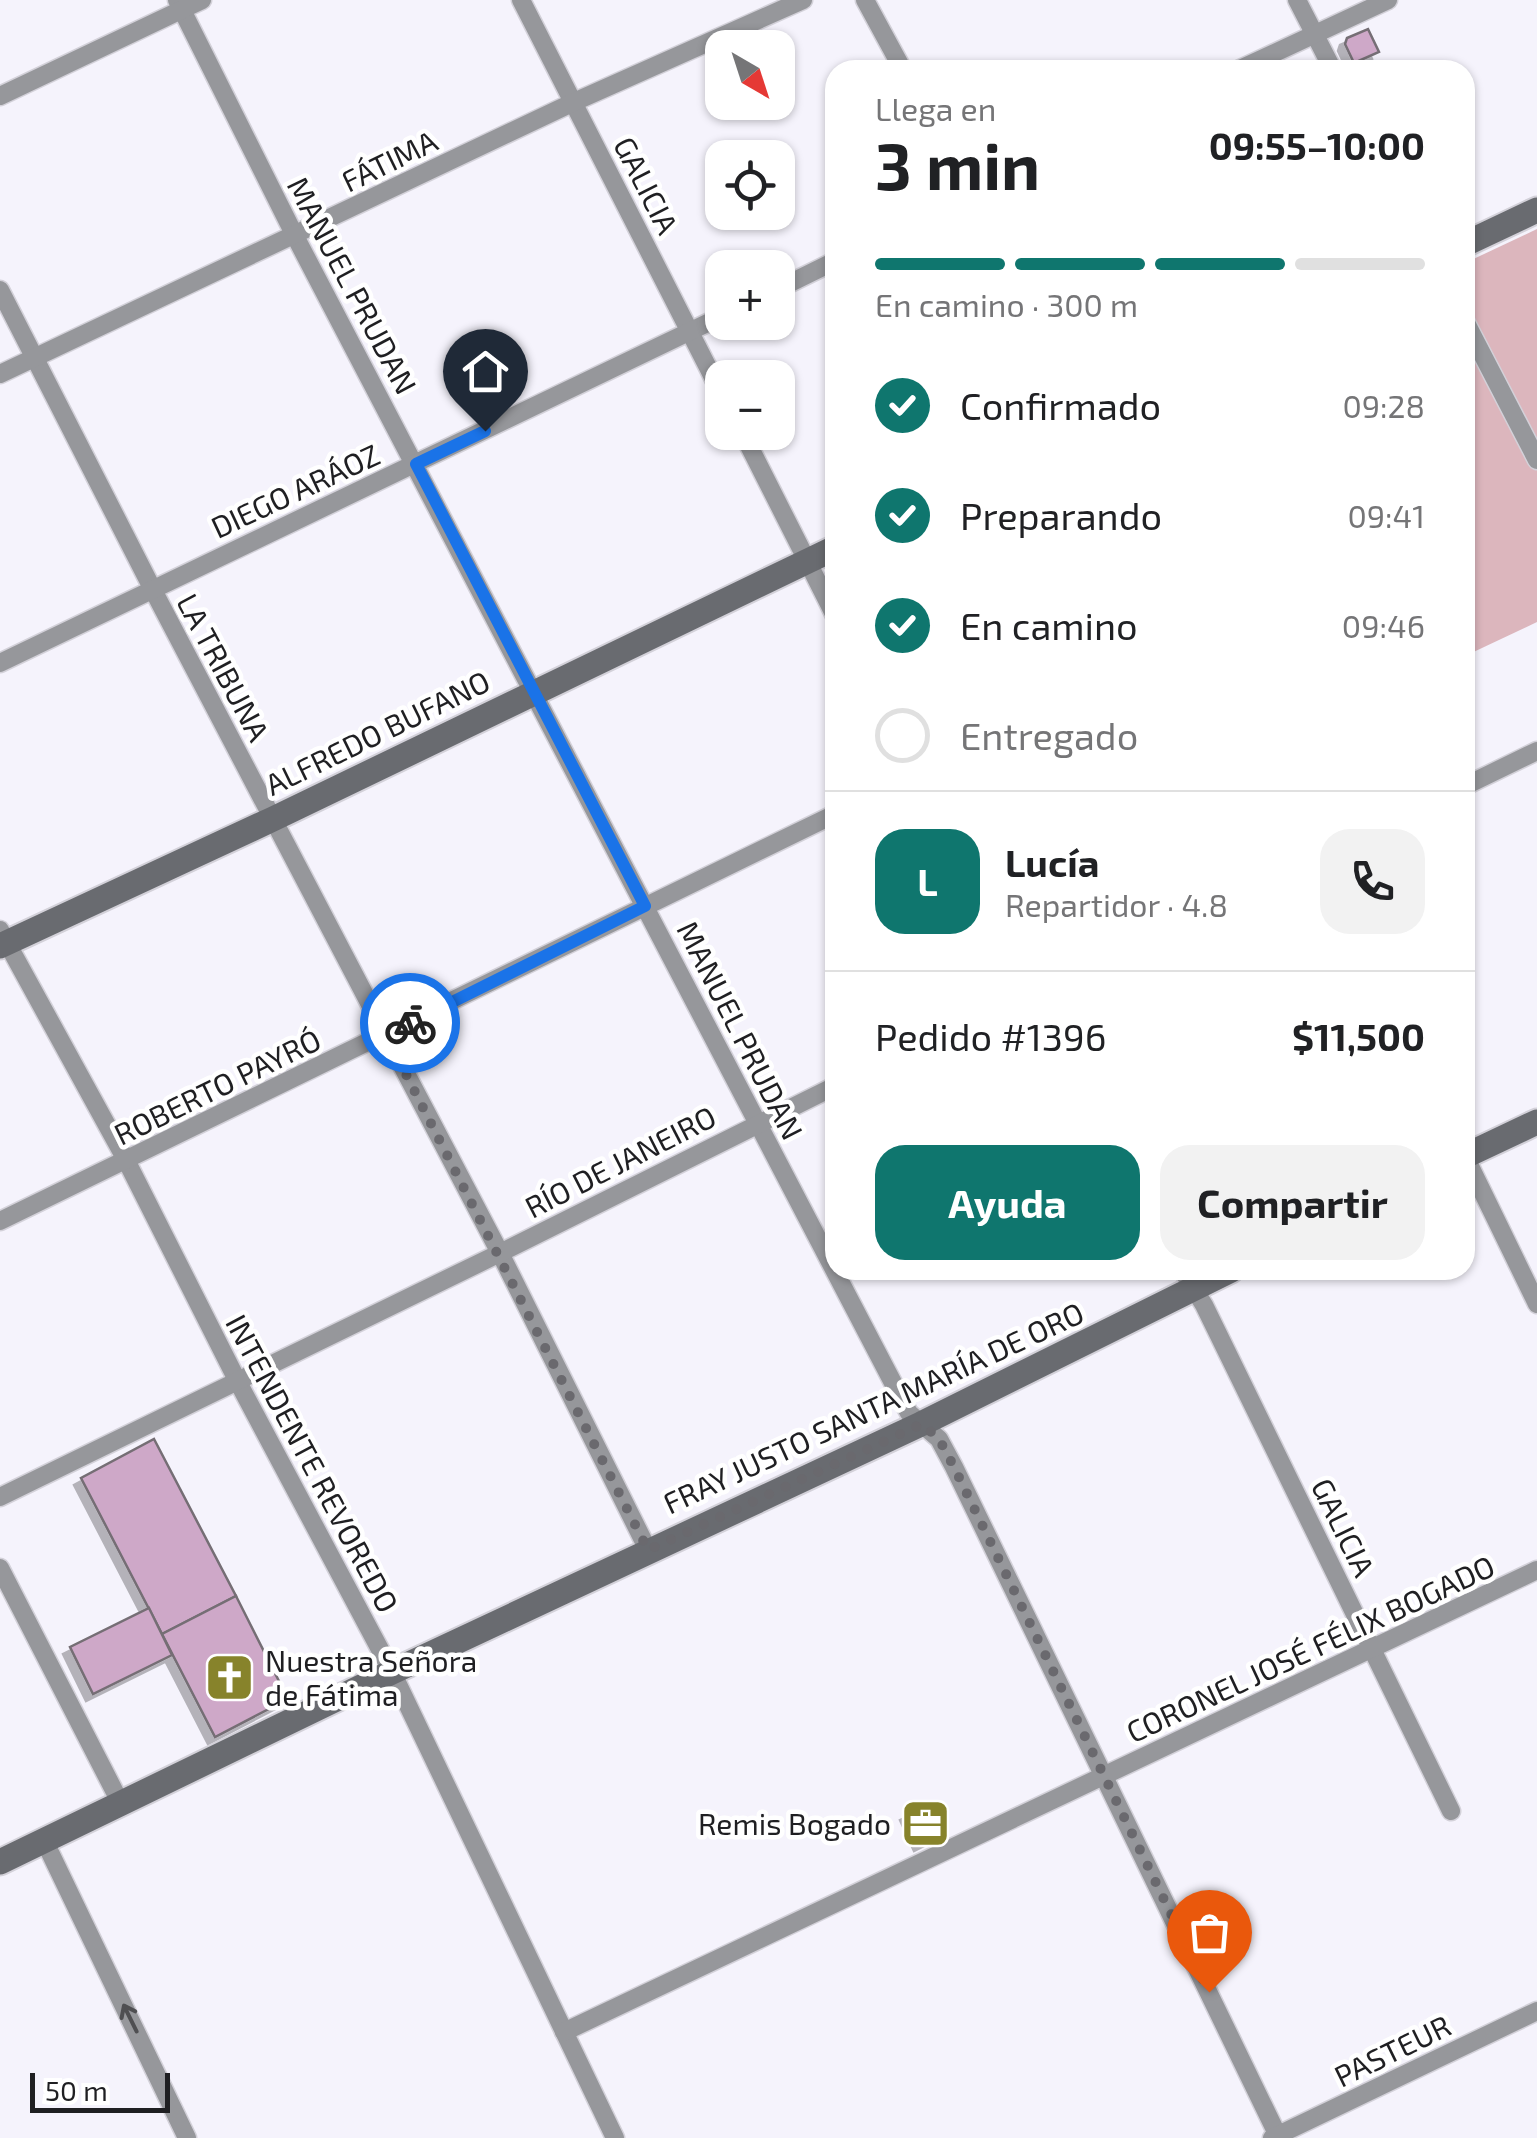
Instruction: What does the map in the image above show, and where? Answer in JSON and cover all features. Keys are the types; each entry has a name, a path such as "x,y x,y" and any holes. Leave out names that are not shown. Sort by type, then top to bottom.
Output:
{"street":[{"path":"0,96 179,5 202,0"},
{"name":"GALICIA","path":"521,0 705,361"},
{"name":"FÁTIMA","path":"0,374 574,102 803,0"},
{"path":"865,0 898,60"},
{"path":"1298,0 1328,60"},
{"path":"1259,60 1388,0"},
{"name":"MANUEL PRUDAN","path":"179,5 295,236 825,1252"},
{"path":"1475,239 1537,210"},
{"path":"795,281 825,266"},
{"name":"LA TRIBUNA","path":"0,290 500,1253 648,1550"},
{"name":"DIEGO ARÁOZ","path":"0,663 705,324"},
{"path":"1475,339 1537,460"},
{"path":"751,450 825,597"},
{"name":"ALFREDO BUFANO","path":"2,940 273,819 825,553"},
{"path":"1475,781 1537,751"},
{"name":"ROBERTO PAYRÓ","path":"0,1221 825,819"},
{"name":"INTENDENTE REVOREDO","path":"2,940 126,1160 392,1672 615,2138"},
{"name":"RÍO DE JANEIRO","path":"0,1497 825,1091"},
{"path":"1475,1151 1537,1122"},
{"path":"1475,1177 1537,1304"},
{"name":"MANUEL PRUDAN","path":"839,1280 902,1400 939,1439 954,1467 1276,2137"},
{"name":"FRAY JUSTO SANTA MARÍA DE ORO","path":"0,1862 648,1550 922,1424 1186,1280"},
{"name":"GALICIA","path":"1189,1280 1374,1650 1450,1812"},
{"path":"0,1568 121,1804"},
{"name":"CORONEL JOSÉ FÉLIX BOGADO","path":"564,2032 1537,1570"},
{"path":"44,1840 187,2138"},
{"name":"PASTEUR","path":"1276,2137 1537,2011"}],"shaded area":[{"path":"1537,229 1537,622 1475,651 1475,258"}],"building":[{"path":"1368,29 1379,52 1353,60 1345,44 1347,38"},
{"name":"Nuestra Señora de Fátima","path":"154,1439 236,1596 162,1634 81,1478"},
{"name":"Nuestra Señora de Fátima","path":"236,1596 288,1699 215,1737 162,1634"},
{"path":"149,1608 172,1655 93,1694 70,1647"},
{"name":"Remis Bogado","path":"931,1802 945,1832 921,1844 907,1813"}],"way so far":[{"path":"410,1023 386,1035 648,1550 922,1424 939,1439 954,1467 1209,1992"}],"place":[{"name":"Nuestra Señora de Fátima","path":"230,1677"},
{"name":"Remis Bogado","path":"926,1823"}],"route":[{"path":"410,1023 645,906 416,464 485,431"}]}
